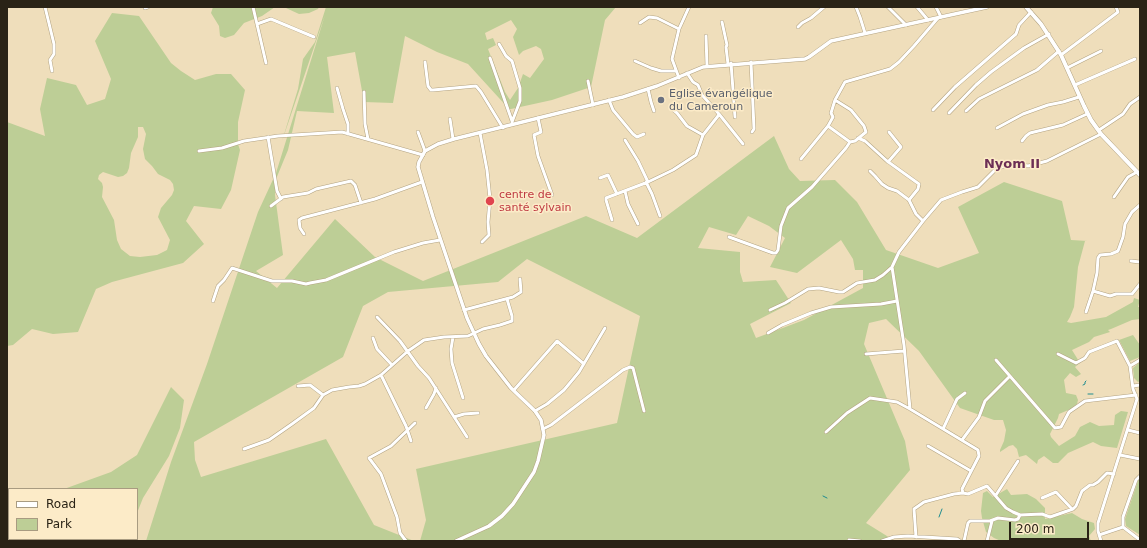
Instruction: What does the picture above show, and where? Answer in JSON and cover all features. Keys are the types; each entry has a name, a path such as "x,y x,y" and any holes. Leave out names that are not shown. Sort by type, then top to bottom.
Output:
{"main road":[{"path":"1026,7 1049,34 1060,53 1068,68 1087,114 1100,132 1138,173"}],"street":[{"path":"45,7 54,44 54,54 50,60 52,71"},
{"path":"253,7 266,63"},
{"path":"679,78 672,59 679,29 689,7"},
{"path":"798,27 824,7"},
{"path":"856,7 865,33"},
{"path":"888,7 906,25"},
{"path":"917,7 928,20"},
{"path":"936,7 939,18"},
{"path":"456,541 489,526 502,516 513,504 529,481 536,467 543,440 543,429 541,420 535,411 514,390 486,356 464,310 440,240 418,167 424,153 438,144 453,139 503,128 513,123 593,105 648,89 679,78 698,68 805,58 809,57 832,41 987,7"},
{"path":"966,111 979,99 1037,70 1118,12 1116,7"},
{"path":"933,110 955,87 1016,34 1019,25 1031,12"},
{"path":"640,23 649,17 657,18 679,29"},
{"path":"801,159 828,126 833,117 831,113 835,100 845,82 850,79 887,71 896,64 939,18"},
{"path":"257,24 271,19 314,37"},
{"path":"722,22 730,64 735,117"},
{"path":"949,113 991,72 1024,48 1049,34"},
{"path":"706,36 707,66"},
{"path":"499,44 506,56 512,61 520,88 520,101 513,123"},
{"path":"1068,68 1101,51"},
{"path":"490,58 513,123"},
{"path":"1075,85 1134,59"},
{"path":"635,61 661,71 676,71"},
{"path":"424,62 428,86 431,90 476,86 503,128"},
{"path":"751,62 754,129 752,132"},
{"path":"687,73 692,82 698,85 702,95 743,144"},
{"path":"588,81 593,105"},
{"path":"338,88 348,124 348,134"},
{"path":"648,89 654,111"},
{"path":"364,92 365,124 368,139"},
{"path":"997,128 1023,114 1048,105 1079,97"},
{"path":"770,310 808,289 819,288 843,292 857,283 875,280 892,267 899,252 941,200 978,188 996,169 1013,163 1028,166 1046,161 1100,132 1123,114 1130,104 1140,97"},
{"path":"609,100 614,112 633,134 637,137 644,134"},
{"path":"728,237 776,253 778,250 781,226 788,208 812,187 850,142 855,141 866,132 866,127 850,110 835,100"},
{"path":"671,108 687,126 703,135"},
{"path":"612,220 606,198 673,170 696,155 703,135 719,114"},
{"path":"1022,141 1030,133 1063,125 1087,114"},
{"path":"538,118 540,132 535,133 534,135 538,156 552,195"},
{"path":"450,119 453,139"},
{"path":"828,126 850,142"},
{"path":"199,151 222,148 244,141 268,137 342,132 424,153"},
{"path":"418,132 424,153"},
{"path":"888,132 902,147 888,162"},
{"path":"480,133 488,177 490,199 488,222 490,235 482,242"},
{"path":"268,137 274,180 281,199"},
{"path":"858,138 865,141 888,162 919,184 918,189 909,200"},
{"path":"625,140 638,161 660,216"},
{"path":"870,171 882,184 897,191 909,200 916,214 923,221"},
{"path":"1114,197 1128,177 1138,173"},
{"path":"600,178 608,175 617,194"},
{"path":"271,206 283,197 308,193 316,188 351,181 355,185 361,203"},
{"path":"304,234 300,228 298,220 302,218 361,203 422,182"},
{"path":"625,191 628,204 638,224"},
{"path":"1086,312 1097,273 1098,258 1100,256 1118,251 1123,237 1125,224 1132,212 1140,205"},
{"path":"213,301 218,286 232,268 272,281 292,281 310,284 326,280 394,252 424,242 440,240"},
{"path":"1131,262 1140,262"},
{"path":"892,267 904,351 910,409"},
{"path":"464,310 513,297 521,292 520,279"},
{"path":"1093,291 1110,296 1116,294 1132,294 1140,284"},
{"path":"244,449 269,440 314,408 326,392 341,388 359,386 381,375 421,341 427,339 468,336 483,329 512,321 507,299"},
{"path":"768,333 782,325 811,313 831,307 881,304 897,301"},
{"path":"377,316 400,341 436,388 467,437"},
{"path":"535,411 547,404 564,390 579,372 605,328"},
{"path":"454,337 451,349 452,363 463,398"},
{"path":"373,338 377,349 392,365"},
{"path":"514,390 557,341 584,364"},
{"path":"1058,354 1076,363 1085,358 1089,352 1116,341 1130,366 1133,386 1138,399 1097,526 1102,541"},
{"path":"866,354 904,351"},
{"path":"996,360 1053,427 1057,429 1061,427 1069,412 1085,401 1138,399"},
{"path":"1130,366 1140,360"},
{"path":"543,429 551,425 623,370 630,367 633,368 644,410"},
{"path":"381,375 408,431 411,442"},
{"path":"962,440 979,417 985,401 1010,376"},
{"path":"298,386 310,385 323,395"},
{"path":"1133,386 1140,385"},
{"path":"426,408 436,388"},
{"path":"943,429 957,399 965,393"},
{"path":"826,432 847,413 870,398 897,402 977,449 979,456 962,489 963,493"},
{"path":"454,417 464,414 478,413"},
{"path":"406,541 400,533 397,517 381,474 369,458 391,446 415,423"},
{"path":"1128,430 1140,434"},
{"path":"928,446 971,471"},
{"path":"1120,455 1140,460"},
{"path":"996,495 1018,461"},
{"path":"916,537 914,509 917,506 937,498 963,493 968,494 986,486 1008,509 1020,515 1042,514 1050,517 1072,510 1076,506 1082,491 1090,485 1098,482 1107,473 1114,474"},
{"path":"1123,527 1124,517 1136,480 1140,476"},
{"path":"1042,498 1056,492 1072,510"},
{"path":"964,541 968,523 970,521 992,521 998,518 1017,520 1020,515"},
{"path":"987,541 992,521"},
{"path":"1099,535 1123,527"},
{"path":"1123,527 1140,540"},
{"path":"882,541 894,537 916,537 960,541"},
{"path":"849,540 860,541"}],"green space":[{"path":"213,7 275,7 262,16 244,23 234,35 225,38 220,36 219,26 211,13"},
{"path":"275,7 319,7 318,9 309,13 299,14 286,8"},
{"path":"326,7 616,7 605,20 591,87 552,100 511,109 509,109 468,64 437,52 405,36 393,103 364,102 355,52 327,57 334,113 297,111 288,150 276,179 275,195 283,255 256,271 277,288 335,219 375,257 423,281 586,216 637,238 774,136 789,169 800,181 835,180 857,202 886,250 938,268 979,253 958,207 1004,182 1062,201 1071,240 1088,241 1085,241 1078,267 1074,307 1067,322 1071,323 1106,317 1133,302 1134,298 1140,300 1138,307 1140,307 1140,319 1132,320 1108,330 1110,332 1094,337 1089,342 1072,350 1080,363 1075,367 1081,374 1076,377 1070,373 1064,380 1066,393 1076,395 1078,400 1077,404 1073,408 1059,414 1050,434 1059,446 1075,436 1080,427 1090,422 1099,426 1114,425 1115,415 1121,411 1128,412 1117,448 1101,446 1093,442 1068,453 1058,463 1053,463 1044,456 1038,460 1037,464 1026,455 1019,457 1017,449 1013,445 1000,452 1006,430 1003,420 994,420 960,408 919,351 886,319 869,323 864,344 905,441 910,470 866,523 895,541 420,541 426,520 416,469 617,423 640,316 527,259 498,282 388,292 363,306 343,357 194,442 195,460 201,477 326,439 374,525 414,541 146,541 171,462 207,364 258,212 276,173 325,15 282,141 298,89 303,59 315,42","holes":["511,20 517,29 513,37 519,55 523,51 536,46 541,49 544,59 530,78 523,74 518,88 510,100 505,92 488,49 496,45 493,38 487,40 485,33","748,216 769,226 785,238 770,267 797,273 841,240 853,259 855,270 863,270 863,288 804,320 756,338 750,324 791,303 776,280 743,282 740,272 740,252 698,248 709,227 736,235"]},
{"path":"112,13 139,16 171,63 195,80 216,74 231,74 245,90 238,122 238,144 240,150 231,190 221,209 194,206 186,221 204,244 183,263 112,282 96,289 78,332 53,334 32,329 13,345 7,346 7,122 45,136 40,109 47,78 76,85 87,105 105,99 111,79 95,41","holes":["138,127 143,127 146,134 143,149 145,159 158,174 170,180 173,184 174,190 172,195 161,208 158,217 170,240 167,250 157,255 140,257 130,256 121,249 117,240 114,220 102,197 102,183 98,179 99,175 103,172 118,177 127,173 131,153 138,137"]},
{"path":"1133,335 1140,345 1140,357 1130,361 1119,340"},
{"path":"1140,362 1140,381 1138,382 1134,378 1133,368"},
{"path":"171,387 184,400 180,428 169,456 143,498 138,510 138,488 67,488 111,472 137,455"},
{"path":"1139,478 1140,535 1126,526 1125,519"},
{"path":"1007,489 1011,495 1027,494 1036,499 1045,508 1045,519 1072,513 1082,519 1094,523 1095,529 1089,536 1091,541 1001,541 994,538 986,532 982,518 981,511 983,493 987,491 993,497"},
{"path":"55,540 127,540 127,541"}],"waterway":[{"path":"1083,385 1086,381"},
{"path":"1088,394 1093,394"},
{"path":"823,496 827,498"},
{"path":"939,517 942,509"}],"place":[{"name":"Eglise évangélique du Cameroun","path":"661,100"},
{"name":"centre de santé sylvain","path":"490,201"}],"district":[{"name":"Nyom II","path":"1012,165"}]}
